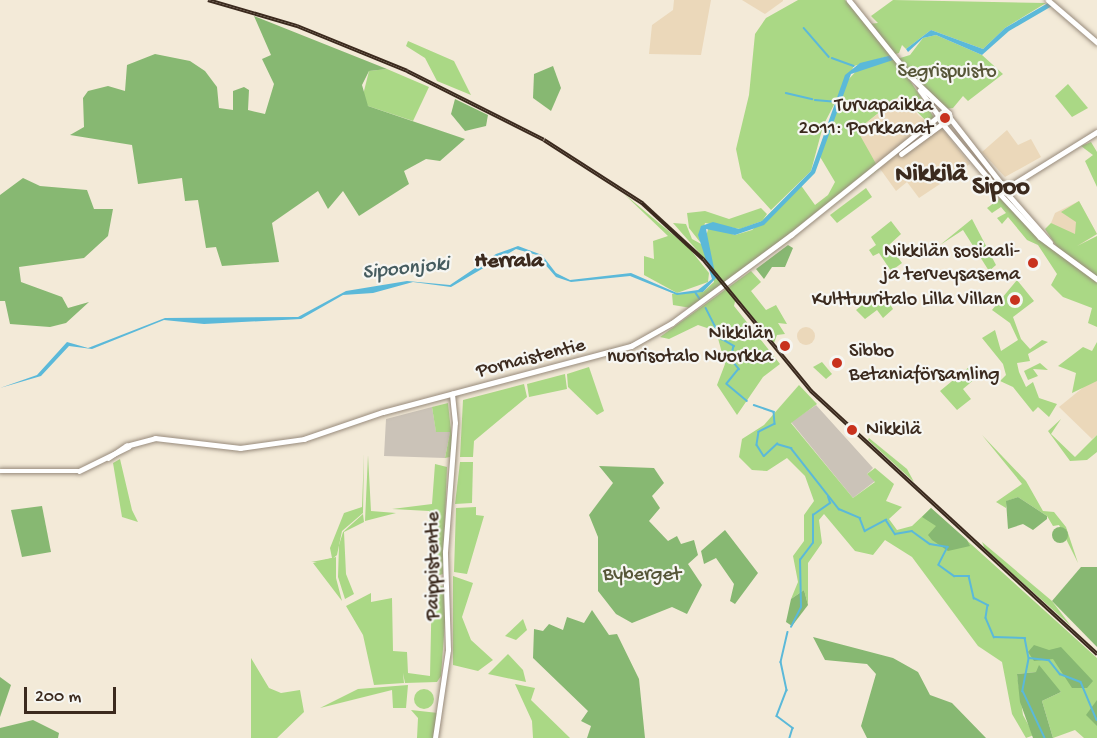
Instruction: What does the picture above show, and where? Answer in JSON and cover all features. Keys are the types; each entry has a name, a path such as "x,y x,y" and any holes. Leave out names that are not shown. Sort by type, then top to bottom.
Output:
{"street":[{"path":"849,0 910,76 943,124 1001,195 1057,251 1097,279"},
{"path":"1048,0 1097,42"},
{"path":"910,76 951,118 1057,251"},
{"name":"Pornaistentie","path":"888,161 944,111"},
{"name":"Pornaistentie","path":"0,471 79,471 108,458 129,445 157,438 267,446 641,341 888,161 951,118"},
{"path":"995,186 1005,186 1097,132"},
{"path":"1001,195 1005,186"},
{"name":"Paippistentie","path":"435,738 449,627 445,552 456,423 452,394"}],"shaded area":[{"path":"674,0 711,0 701,55 649,54 652,25 673,10"},
{"path":"742,0 783,0 783,1 765,14"},
{"path":"902,95 919,116 944,131 970,164 919,198 907,182 896,191 858,138 857,130"},
{"path":"1007,130 1018,145 1031,139 1041,157 1005,177 982,152"},
{"path":"1079,201 1097,234 1078,246 1051,223 1055,213"},
{"path":"806,327 812,330 815,336 812,342 806,345 800,342 797,336 800,330"},
{"path":"1091,381 1097,381 1097,435 1092,439 1059,407"},
{"path":"816,405 873,468 867,474 875,481 853,498 791,422"},
{"path":"432,407 436,431 450,432 445,458 384,456 386,419"}],"green space":[{"path":"798,0 845,0 869,24 878,23 871,16 893,0 1046,3 1005,28 983,49 931,30 906,49 902,45 899,53 854,66 823,126 811,171 771,210 742,178 736,149 749,95 755,34 766,18"},
{"path":"254,16 387,69 369,71 362,85 368,106 465,139 440,161 426,159 404,171 409,184 359,216 343,191 328,209 318,191 272,223 279,262 222,266 216,247 206,248 198,200 185,201 182,178 138,184 132,145 70,135 84,127 83,98 88,91 108,86 125,91 127,65 155,54 190,61 205,71 217,87 219,108 233,110 233,91 244,87 249,90 248,110 265,114 274,84 262,59 271,55"},
{"name":"Segrispuisto","path":"936,35 982,55 1003,74 968,101 963,96 953,108 943,109 897,59 910,55 923,38"},
{"path":"408,41 454,61 471,95 437,81 425,58 406,46"},
{"path":"896,59 935,119 929,124 901,95 857,130 879,169 691,308 673,305 672,294 703,292 714,282 705,240 709,226 735,235 752,230 800,184 815,205 828,195 835,182 819,155 847,81 860,67"},
{"path":"553,66 561,88 551,111 533,98 534,74"},
{"path":"387,69 429,87 413,121 368,106 362,99 369,71"},
{"path":"1068,84 1088,108 1072,117 1055,96"},
{"path":"455,99 488,115 486,126 465,131 451,114"},
{"path":"1091,142 1097,152 1097,187 1085,161 1093,155 1081,146"},
{"path":"23,178 40,186 87,190 94,209 113,209 108,236 84,258 19,267 21,282 62,297 68,308 89,302 66,323 50,327 10,324 5,301 0,301 0,195"},
{"path":"866,188 872,197 837,223 830,215"},
{"path":"623,193 689,248 709,273 708,282 677,293 644,275 644,256 654,259 653,241 668,236"},
{"path":"1002,197 1043,242 1097,282 1097,327 1088,323 1092,308 1063,297 1051,285 1057,274 1038,245 1027,240 1008,217 1002,224 997,218 1006,213 1001,207 992,213 987,208"},
{"path":"1079,201 1097,234 1077,246 1097,236 1097,277 1057,247 1045,229 1051,223 1075,234 1076,222 1061,212"},
{"path":"761,208 767,214 762,221 740,229 705,223 700,242 689,228 687,213 705,211 729,219"},
{"path":"972,219 996,265 989,271 963,230 940,245"},
{"path":"891,221 901,234 889,245 902,263 891,271 879,253 873,256 869,250 876,245 871,237"},
{"path":"673,223 686,224 692,239 703,245 709,264"},
{"path":"788,245 793,248 785,267 772,267 764,279 756,269"},
{"path":"751,271 761,282 751,291 766,310 776,305 787,324 778,323 785,334 777,335 774,343 736,297 734,306 780,364 763,377 737,415 717,385 725,364 716,331 698,325 669,339 660,337"},
{"path":"1017,280 1034,301 1013,317 1021,339 1030,349 1042,340 1048,342 1028,354 1030,361 1017,363 1019,372 1026,387 1033,382 1039,398 1057,404 1049,417 1038,407 1033,412 1013,387 1000,381 1006,375 1003,364 982,338 995,330 1001,351 1018,340 1010,323 992,310"},
{"path":"881,290 893,309 883,318 877,310 865,319 856,310"},
{"path":"1097,342 1097,381 1072,393 1076,373 1058,366 1083,347 1092,351"},
{"path":"822,362 832,374 826,379 813,367"},
{"path":"1040,363 1048,370 1033,369 1038,376 1028,380 1024,371"},
{"path":"589,367 604,411 597,415 568,387 567,374"},
{"path":"969,367 976,378 963,389 971,399 957,410 940,391"},
{"path":"565,374 567,389 529,397 527,384"},
{"path":"524,384 527,397 474,441 473,457 460,457 463,400"},
{"path":"799,385 817,404 791,423 853,498 875,482 867,474 875,468 894,484 886,501 902,507 889,519 897,530 912,526 931,508 1097,658 1097,738 1084,738 1075,730 1053,738 1042,701 1061,692 1036,672 1017,674 1023,715 1034,735 1026,738 1012,714 1002,662 978,646 912,557 885,540 873,555 855,551 824,514 819,520 822,543 808,563 808,605 804,590 791,599 798,582 793,556 804,541 804,515 814,501 805,476 787,458 767,471 752,470 739,457 742,439 764,425"},
{"path":"448,403 452,440 450,457 445,458 450,432 436,432 432,407"},
{"path":"1061,419 1051,434 1075,457 1097,435 1097,452 1087,460 1070,461 1048,431"},
{"path":"982,435 1026,481 1043,511 1054,512 1066,527 1078,563 1059,525 1053,526 1047,516 1018,497 1007,501 1006,508 996,502 1022,484"},
{"path":"869,438 907,469 914,482 868,440"},
{"path":"364,453 363,513 342,531 337,555 326,562 311,562 332,558 330,548 344,513 362,507"},
{"path":"368,455 371,511 396,513 365,521"},
{"path":"120,459 132,510 138,522 122,517 113,463"},
{"path":"460,462 473,462 472,503 455,504"},
{"path":"435,464 447,467 443,574 429,578 429,511 392,509 432,504"},
{"name":"Byberget","path":"599,466 654,468 664,483 652,496 660,508 649,521 668,541 677,536 681,544 694,540 698,555 688,564 702,585 687,614 672,607 632,623 616,614 598,591 598,537 589,515 613,483"},
{"path":"1018,497 1047,516 1047,519 1033,530 1023,524 1008,529 1006,501"},
{"path":"42,506 51,552 22,557 11,510"},
{"path":"476,507 476,515 484,516 467,574 454,572 456,508"},
{"path":"931,508 967,540 970,546 948,551 932,540 928,535 936,526 922,517"},
{"path":"363,514 364,522 344,532 346,574 354,594 345,599 338,577 339,545 343,532"},
{"path":"1060,527 1068,535 1060,543 1052,535"},
{"path":"725,530 758,573 735,604 730,601 734,584 716,558 704,564 701,551"},
{"path":"982,542 1052,601 1071,626 985,549"},
{"path":"336,557 336,578 342,601 313,563"},
{"path":"1081,567 1097,567 1097,647 1052,601"},
{"path":"453,576 473,583 462,617 471,640 493,660 478,671 453,665"},
{"path":"432,583 444,587 446,608 441,676 437,682 405,683 403,673 404,683 374,685 363,635 346,606 371,593 371,602 392,598 393,651 407,652 408,673 430,676"},
{"path":"804,590 808,605 792,626 786,622 791,599"},
{"path":"592,610 609,635 617,634 639,679 645,738 587,738 591,726 581,721 588,711 533,658 534,629 543,631 549,624 563,630 567,617 584,623"},
{"path":"523,619 527,630 516,640 505,636"},
{"path":"813,637 893,658 918,672 930,695 952,703 986,738 867,738 861,726 876,674 867,664 825,660"},
{"path":"1034,645 1049,650 1061,647 1093,681 1087,688 1072,688 1053,659 1034,661 1028,652"},
{"path":"508,654 523,670 526,682 488,674"},
{"path":"251,658 269,688 281,693 300,690 304,712 277,738 251,738"},
{"path":"1039,665 1061,692 1042,701 1053,738 1033,738 1020,702 1017,674 1036,672"},
{"path":"0,677 11,685 0,717"},
{"path":"515,684 535,688 531,700 570,738 533,738 532,721"},
{"path":"408,685 406,708 393,708 392,690 320,708 358,689"},
{"path":"424,689 431,692 434,699 431,706 424,709 417,706 414,699 417,692"},
{"path":"1097,700 1097,726 1086,715"},
{"path":"411,710 438,713 435,738 417,738 418,718"},
{"path":"33,720 59,733 58,738 0,738 0,728"}],"water":[{"path":"1048,3 1052,6 1009,31 982,55 936,35 923,38 908,52 906,49 931,30 983,49 1005,28"},
{"path":"892,55 896,59 851,74 815,173 764,225 735,235 706,229 716,278 703,292 677,295 630,276 571,282 556,277 537,255 516,249 451,287 413,282 373,293 343,295 301,319 204,324 164,320 92,349 69,346 41,376 0,388 37,375 67,342 88,348 165,318 298,317 346,291 407,281 450,285 496,254 518,246 542,255 556,273 570,280 631,273 677,293 698,290 712,279 698,235 701,226 713,222 739,229 762,221 811,171 845,75 860,63"}],"waterway":[{"path":"804,28 829,57"},
{"path":"832,58 854,66"},
{"path":"786,93 812,99"},
{"path":"815,100 838,102"},
{"path":"696,293 700,299"},
{"path":"706,308 722,339 734,346 731,359 739,369 727,384 747,401"},
{"path":"754,405 774,412 775,424 759,432 757,445 764,456 777,444 791,448 839,509 860,518 865,531 886,520 895,534 912,531 930,544 948,547 939,565 954,576 969,576 974,598 988,605 986,618 994,637 1025,638 1029,658 1049,660 1060,674 1081,682 1097,720"},
{"path":"791,627 801,607 800,560 813,543 813,515 830,503 828,497"},
{"path":"788,632 781,662 787,690 777,716 793,728 790,738"},
{"path":"1029,659 1023,691 1045,738"}],"railway":[{"path":"208,0 297,26 407,71 544,140 642,203 703,259 811,391 1097,654"}],"place":[{"name":"Turvapaikka 2011: Porkkanat","path":"945,118"},
{"name":"Nikkilän sosiaali- ja terveysasema","path":"1033,263"},
{"name":"Kulttuuritalo Lilla Villan","path":"1015,300"},
{"name":"Nikkilän nuorisotalo Nuorkka","path":"785,346"},
{"name":"Sibbo Betaniaförsamling","path":"837,363"},
{"name":"Nikkilä","path":"852,430"}],"district":[{"name":"Nikkilä","path":"931,176"},
{"name":"Sipoo","path":"1001,189"},
{"name":"Herrala","path":"509,263"}],"water label":[{"name":"Sipoonjoki","path":"406,270"}]}
